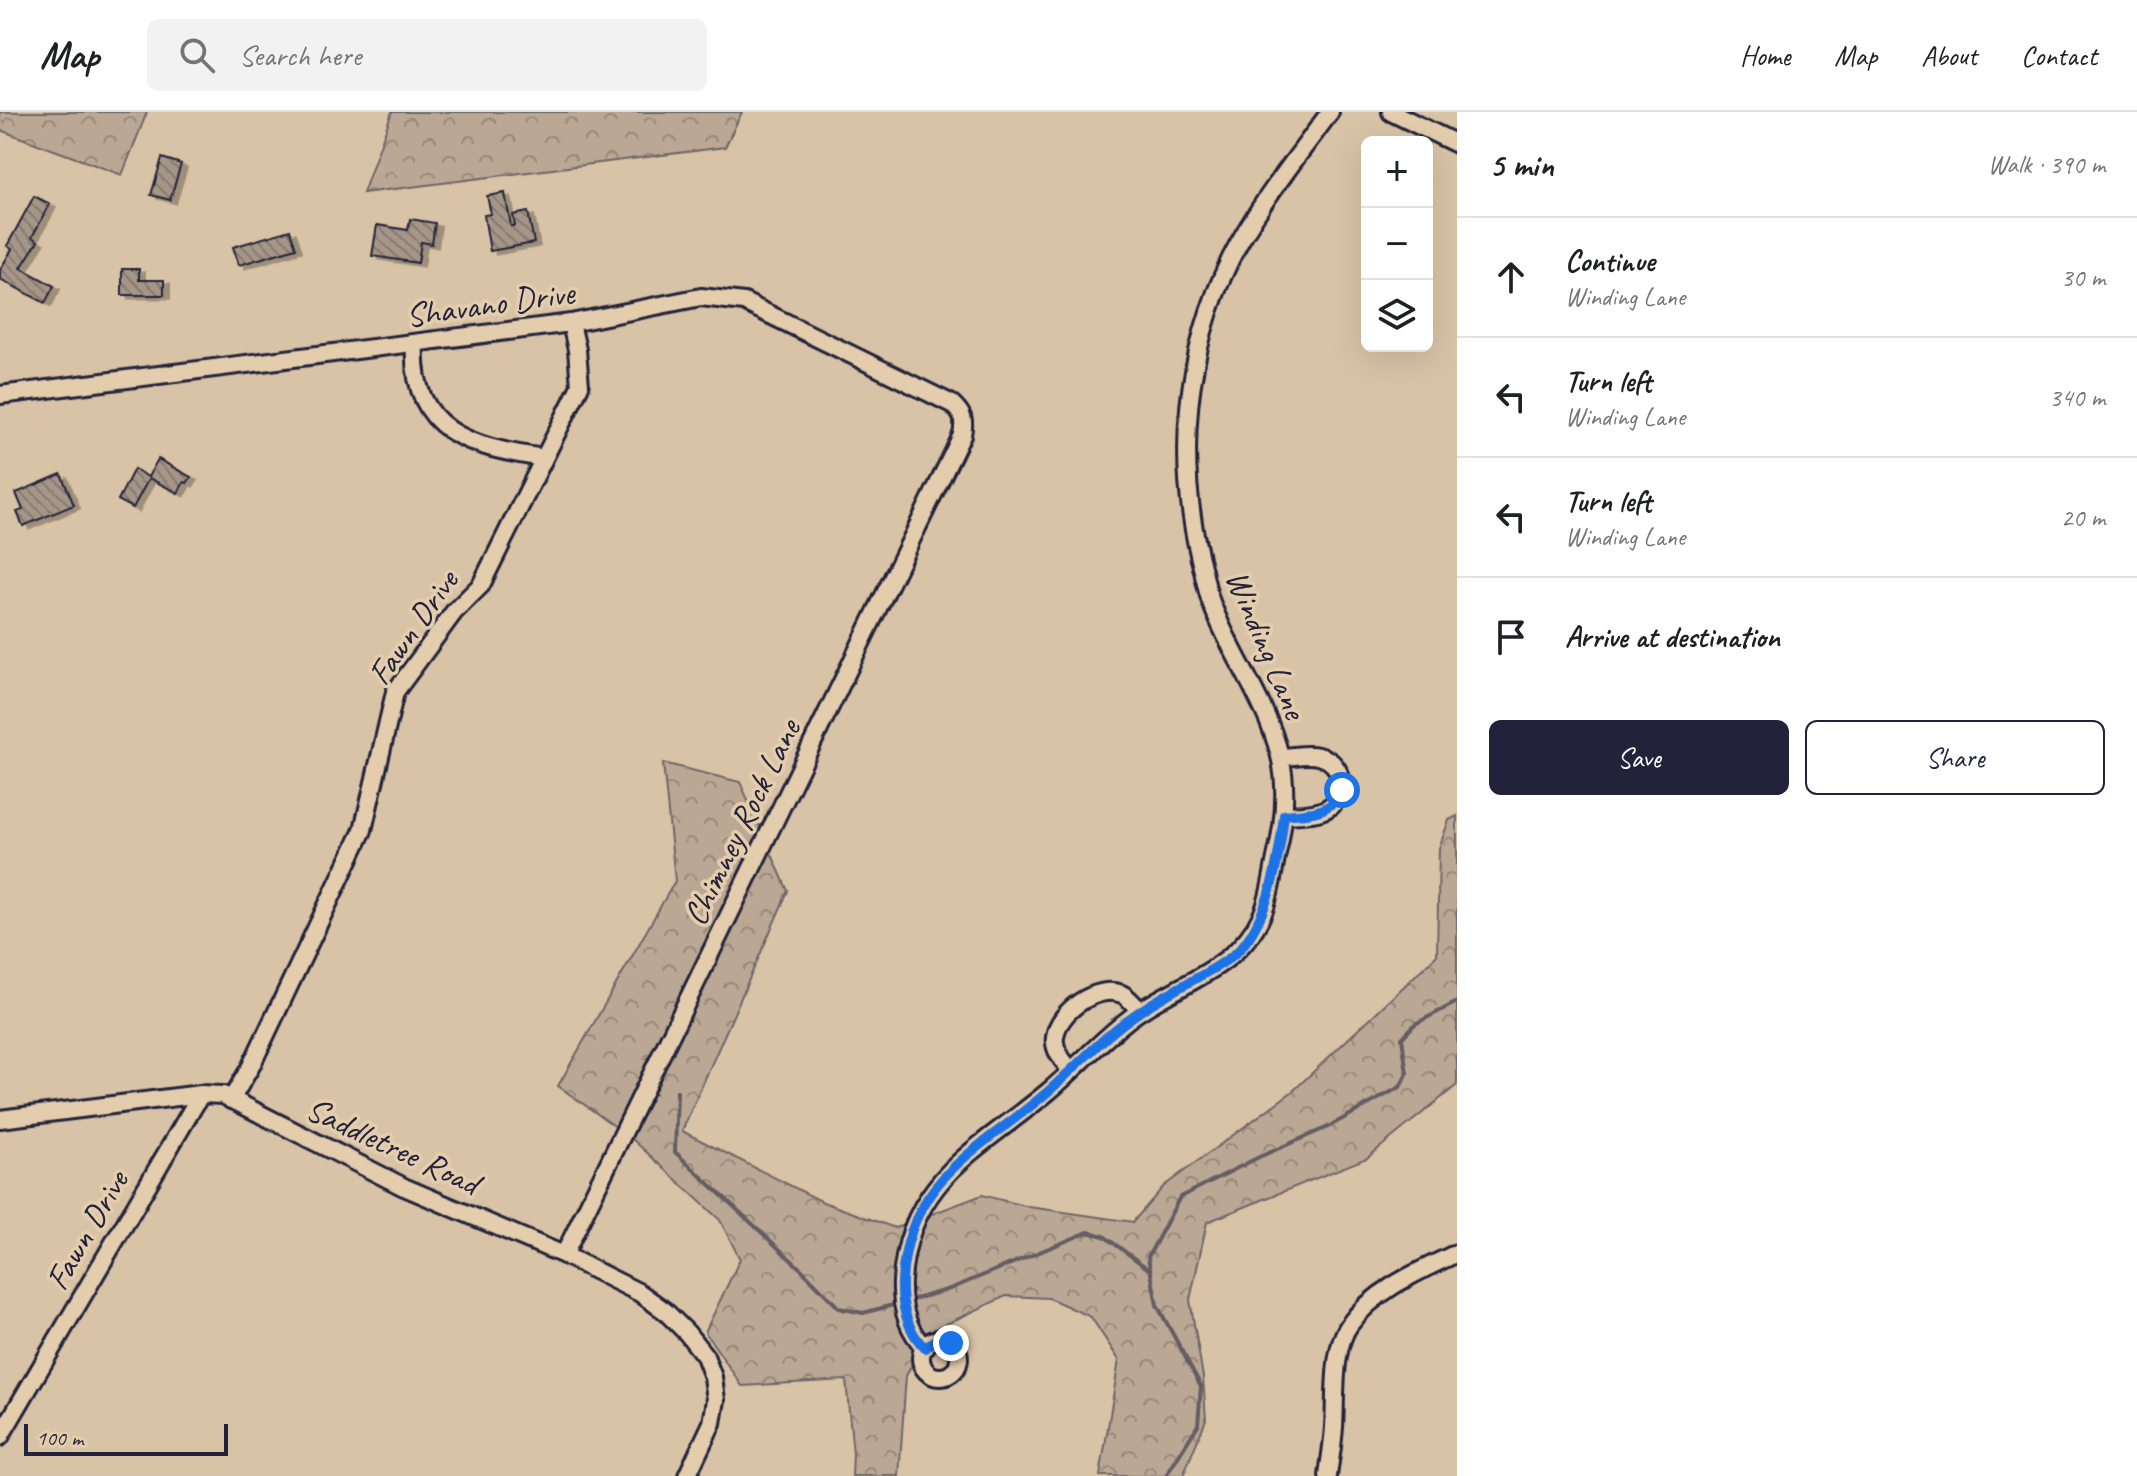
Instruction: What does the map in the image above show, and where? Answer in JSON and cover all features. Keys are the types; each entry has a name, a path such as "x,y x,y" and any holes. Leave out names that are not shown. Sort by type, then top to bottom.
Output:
{"street":[{"name":"Winding Lane","path":"925,1348 908,1324 902,1290 904,1258 914,1223 934,1189 960,1160 1028,1108 1114,1030 1236,953 1251,936 1263,913 1282,835 1284,788 1280,757 1272,732 1211,601 1196,541 1186,476 1187,418 1195,362 1211,307 1232,258 1256,216 1330,112"},
{"path":"1391,112 1457,144"},
{"name":"Shavano Drive","path":"0,395 571,323 701,297 744,302 952,404 962,413"},
{"name":"Fawn Drive","path":"231,1100 251,1066 363,830 395,692 454,612 481,585 580,386 571,323"},
{"path":"415,343 416,381 423,399 436,417 470,442 498,451 544,458"},
{"name":"Chimney Rock Lane","path":"564,1255 962,435 962,413"},
{"name":"Winding Lane","path":"1280,757 1318,755 1329,760 1339,773 1342,790 1336,802 1322,811 1284,815"},
{"path":"1071,1070 1059,1055 1054,1039 1060,1021 1076,1006 1094,994 1110,991 1125,995 1140,1011"},
{"name":"Fawn Drive","path":"0,1437 201,1094"},
{"name":"Saddletree Road","path":"0,1119 201,1094 223,1095 404,1187 564,1255 640,1293 665,1311 687,1333 705,1356 713,1377 716,1400 712,1423 687,1476"},
{"path":"1328,1476 1339,1350 1348,1325 1394,1284 1457,1253"}],"green space":[{"path":"0,112 147,112 122,175 0,130"},
{"path":"392,112 742,112 725,147 363,193"},
{"path":"663,763 740,782 788,891 682,1131 823,1202 895,1228 982,1195 1029,1207 1133,1222 1164,1186 1293,1091 1437,955 1439,848 1449,820 1457,816 1457,1085 1367,1158 1207,1222 1190,1300 1203,1377 1206,1419 1183,1476 1100,1476 1119,1360 1091,1317 1049,1298 1006,1296 929,1332 906,1376 899,1476 852,1476 846,1380 742,1386 705,1332 740,1259 720,1220 630,1137 558,1086 675,881"}],"building":[{"path":"162,158 181,164 170,200 151,195"},
{"path":"505,193 511,226 515,226 513,215 528,212 534,243 490,251 484,215 491,214 487,196"},
{"path":"34,196 50,204 32,237 38,241 21,268 54,286 45,303 0,279 0,270 12,249 7,246"},
{"path":"410,219 435,223 432,244 421,242 418,263 372,256 377,225 408,230"},
{"path":"290,230 296,248 239,265 233,247"},
{"path":"122,269 139,269 139,280 164,280 164,295 122,295"},
{"path":"158,459 191,477 178,493 149,478 133,508 118,500 134,469 148,477"},
{"path":"61,474 74,505 23,526 17,512 23,510 16,493"}],"waterway":[{"path":"1166,1476 1198,1425 1201,1386 1157,1305 1148,1257 1180,1197 1328,1127 1400,1087 1407,1074 1402,1038 1415,1024 1457,1002"},
{"path":"677,1091 675,1152 839,1308 863,1313 893,1305"},
{"path":"915,1299 950,1289 1088,1232 1104,1236 1151,1271"}],"route":[{"path":"951,1343 936,1340 925,1348 915,1338 908,1324 902,1290 909,1235 934,1189 960,1160 1052,1088 1114,1030 1236,953 1251,936 1263,913 1284,815 1322,811 1336,802 1342,790"}]}
